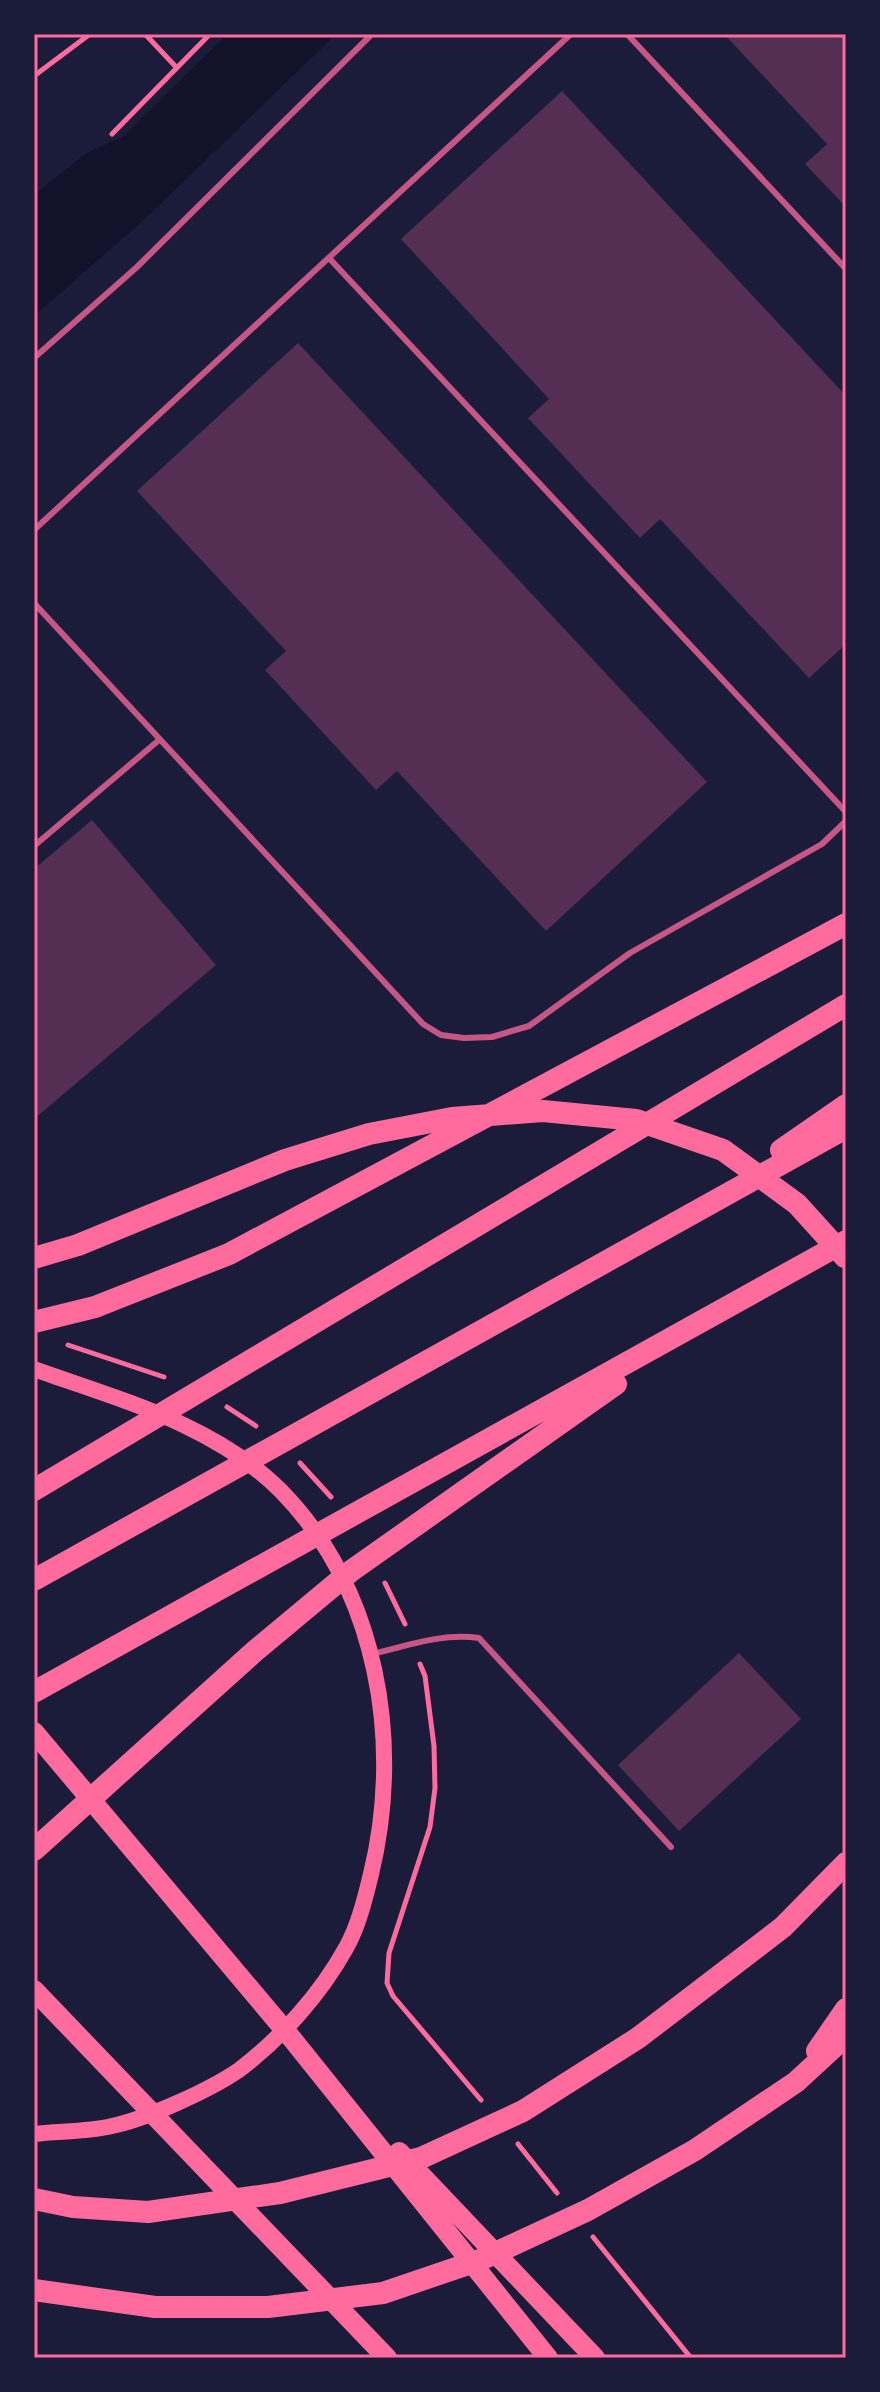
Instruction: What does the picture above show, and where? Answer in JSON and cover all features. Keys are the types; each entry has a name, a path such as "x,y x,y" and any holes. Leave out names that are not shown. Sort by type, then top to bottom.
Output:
{"highway":[{"path":"34,1322 95,1307 229,1254 846,924"},
{"path":"34,1490 846,1005"},
{"path":"681,1220 846,1105"},
{"path":"34,1258 78,1245 285,1160 369,1134 452,1118 543,1111 636,1120 723,1150 797,1204 846,1258"},
{"path":"34,1580 846,1128"},
{"path":"34,1692 846,1241"},
{"path":"34,1850 255,1651 351,1571 727,1307"},
{"path":"34,2206 148,2212 280,2193 421,2158 523,2111 638,2038 783,1927 846,1863"},
{"path":"796,2082 846,2009"},
{"path":"34,2290 155,2307 268,2307 383,2293 480,2260 588,2210 695,2150 796,2082 846,2036"},
{"path":"34,2199 73,2207"}],"main road":[{"path":"34,1369 153,1411 197,1431 239,1456 280,1491 315,1531 339,1572 371,1655 380,1695 385,1778 380,1837 366,1897 348,1946 319,1992 276,2037 238,2071 184,2100 113,2126 34,2134"},
{"path":"34,1732 293,2040 548,2358"},
{"path":"34,1990 387,2358"},
{"path":"293,2040 595,2358"}],"lane":[{"path":"34,358 137,267 372,34"},
{"path":"34,530 571,34"},
{"path":"627,34 846,269"},
{"path":"329,258 846,812"},
{"path":"34,603 423,1024 441,1035 492,1037 529,1026 630,953 822,844 846,821"},
{"path":"34,846 159,740"},
{"path":"371,1655 437,1637 456,1635 479,1638 671,1847"}],"path":[{"path":"34,76 90,34"},
{"path":"145,34 177,68"},
{"path":"112,134 210,34"},
{"path":"430,1827 389,1953 387,1983 393,1996 488,2108"},
{"path":"517,2144 566,2205"},
{"path":"586,2229 691,2358"}],"shaded area":[{"path":"227,34 336,34 146,218 34,316 34,195 85,154 124,136"}],"building":[{"path":"724,34 846,34 846,207 805,164 827,144"},
{"path":"562,91 846,396 846,644 809,678 660,519 640,538 528,418 549,399 401,239"},
{"path":"298,343 707,782 546,931 397,771 376,790 265,670 286,651 137,491"},
{"path":"92,820 216,965 34,1119 34,869"},
{"path":"739,1653 801,1719 679,1831 618,1765"}]}
